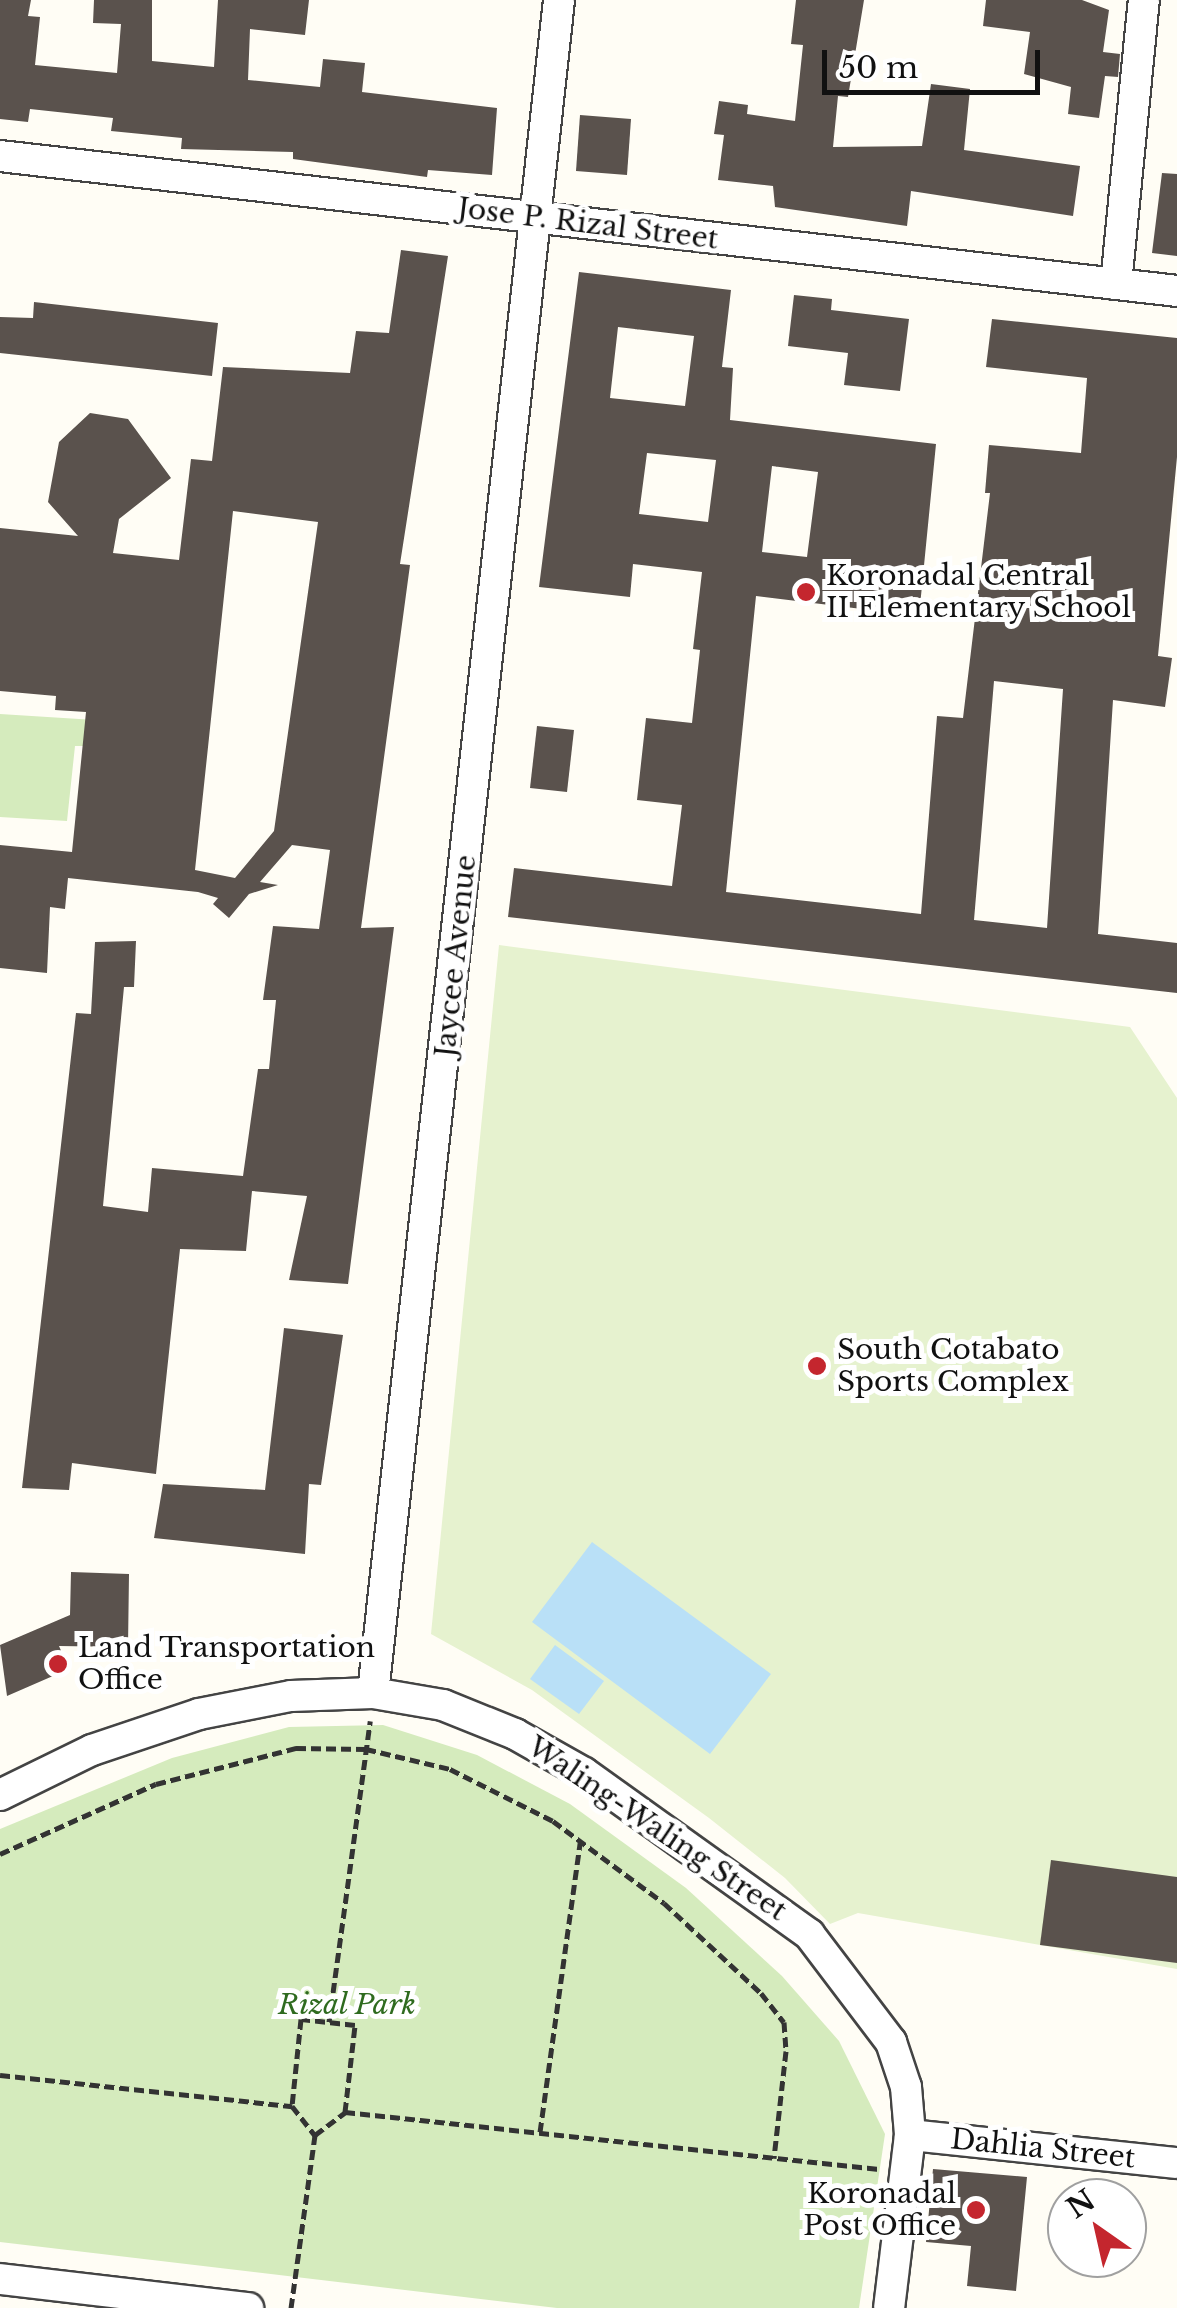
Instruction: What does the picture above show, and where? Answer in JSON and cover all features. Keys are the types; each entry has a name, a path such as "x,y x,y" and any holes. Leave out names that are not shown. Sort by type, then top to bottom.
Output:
{"street":[{"name":"Jaycee Avenue","path":"373,1693 559,0"},
{"path":"1116,284 1144,0"},
{"name":"Jose P. Rizal Street","path":"0,156 1177,291"},
{"name":"Waling-Waling Street","path":"0,1795 92,1750 200,1714 291,1696 373,1693 443,1705 515,1734 633,1806 796,1924 858,1991 891,2042 906,2087 910,2135 889,2308"},
{"name":"Dahlia Street","path":"910,2135 1177,2163"},
{"path":"0,2279 248,2308"}],"path":[{"path":"329,2023 373,1693"},
{"path":"0,1854 156,1784 296,1748 366,1749 450,1768 580,1841 664,1903 761,1992 784,2022 774,2158"},
{"path":"540,2132 580,1841"},
{"path":"291,2308 314,2134 292,2106 301,2020 355,2025 345,2112"},
{"path":"0,2075 292,2106"},
{"path":"314,2134 345,2112 905,2172"}],"green space":[{"path":"0,714 95,720 95,746 75,746 67,821 0,817"},
{"name":"South Cotabato Sports Complex","path":"499,945 1130,1027 1177,1098 1177,1969 858,1913 830,1924 785,1878 709,1818 532,1690 431,1634"},
{"name":"Rizal Park","path":"383,1725 477,1755 570,1804 686,1888 782,1976 839,2041 885,2134 859,2308 557,2308 0,2242 0,1829 172,1758 289,1727"}],"water":[{"path":"592,1542 771,1674 710,1754 532,1622"},
{"path":"555,1645 604,1681 579,1714 530,1679"}],"building":[{"path":"0,0 31,0 28,16 40,17 35,65 117,73 121,24 93,23 94,0 152,0 152,61 214,67 218,0 309,0 305,35 250,29 248,80 320,87 323,59 365,63 362,92 497,108 492,175 428,170 427,177 293,159 293,152 181,149 182,138 111,131 113,118 30,109 28,122 0,119"},
{"path":"796,0 864,0 848,97 838,96 833,147 922,146 931,84 970,89 964,150 1080,166 1073,216 911,191 907,226 775,207 773,186 718,180 724,135 714,134 719,101 748,105 747,114 795,121 803,45 791,44"},
{"path":"986,0 1082,0 1109,10 1103,52 1120,54 1118,77 1105,76 1099,118 1068,114 1071,87 1024,74 1030,32 983,26"},
{"path":"580,115 631,119 627,175 576,171"},
{"path":"1162,173 1177,174 1177,256 1152,253"},
{"path":"401,250 448,256 400,564 410,565 361,928 394,927 348,1284 289,1280 307,1196 252,1191 246,1251 180,1249 156,1474 72,1463 69,1490 22,1488 76,1013 91,1014 95,942 136,941 134,987 124,987 103,1206 148,1212 152,1168 243,1176 258,1069 269,1069 276,1000 263,1000 273,926 319,929 330,850 292,845 260,882 278,885 249,894 229,918 213,904 218,898 198,892 68,878 65,909 50,907 47,973 0,968 0,845 72,852 86,712 55,710 56,696 0,691 0,528 78,536 48,502 59,442 90,413 128,419 171,478 119,519 113,553 179,560 191,459 212,461 223,367 350,373 356,331 389,333","holes":["233,511 318,522 274,831 235,878 195,870"]},
{"path":"579,272 731,290 722,367 733,368 730,420 936,444 919,616 756,596 726,892 921,914 937,716 963,718 990,493 985,493 989,445 1081,453 1087,378 986,367 992,319 1177,338 1177,457 1158,656 1172,658 1165,707 1113,700 1098,934 1177,943 1177,993 508,917 514,868 672,886 682,805 637,800 646,718 692,723 700,650 693,649 702,572 633,564 630,597 539,587","holes":["618,327 694,336 685,406 610,398","647,453 716,460 708,522 639,514","772,466 818,472 807,557 762,552","994,681 1063,689 1047,928 974,920"]},
{"path":"794,295 832,299 831,310 909,319 900,391 844,385 848,353 788,346"},
{"path":"34,302 218,323 212,376 0,353 0,317 33,318"},
{"path":"537,726 574,730 567,792 530,788"},
{"path":"284,1328 343,1335 321,1485 309,1484 305,1554 154,1538 163,1484 265,1490"},
{"path":"71,1572 129,1574 128,1647 59,1646 69,1669 7,1696 0,1645 70,1615"},
{"path":"1051,1860 1177,1877 1177,1963 1040,1945"},
{"name":"Koronadal Post Office","path":"933,2169 1027,2177 1016,2291 967,2286 971,2246 926,2242"}],"place":[{"name":"Koronadal Central II Elementary School","path":"806,592"},
{"name":"South Cotabato Sports Complex","path":"817,1366"},
{"name":"Land Transportation Office","path":"58,1664"},
{"name":"Koronadal Post Office","path":"976,2210"}]}
